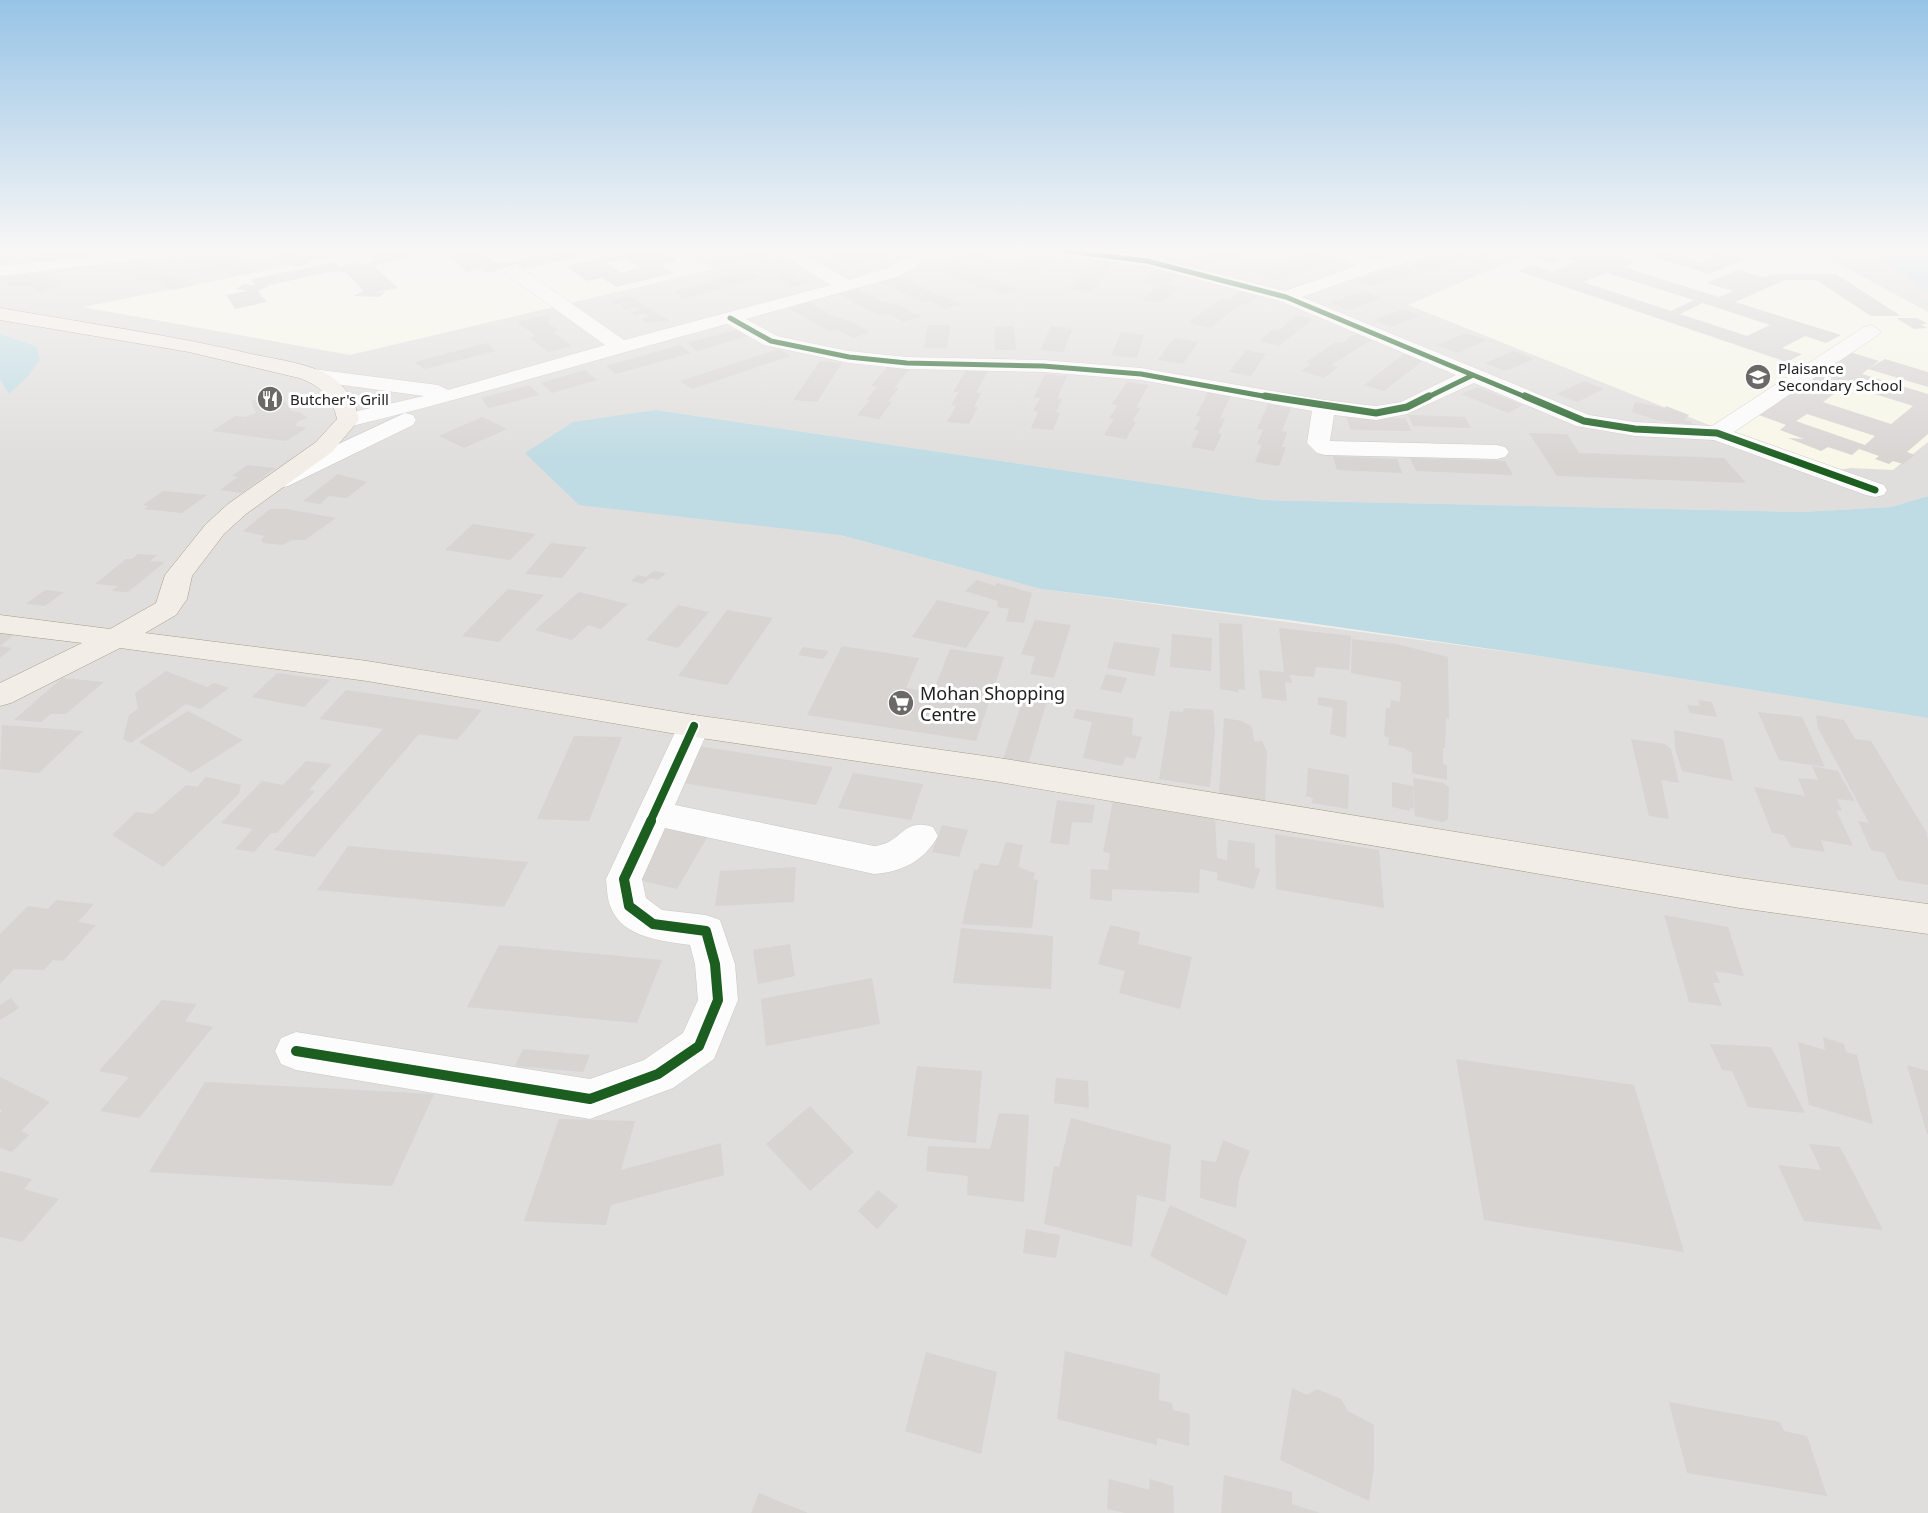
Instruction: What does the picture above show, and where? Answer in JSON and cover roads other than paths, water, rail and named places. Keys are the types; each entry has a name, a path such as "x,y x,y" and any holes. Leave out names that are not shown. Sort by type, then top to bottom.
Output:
{"main road":[{"path":"0,696 107,630 179,575 215,529 237,509 324,447 348,420 346,405 339,395 331,386 313,375 219,352 39,322"},
{"path":"140,625 166,609 173,599 179,575"},
{"path":"9,624 74,633 140,625 165,629 216,651"},
{"path":"9,624 107,630 216,651 367,671 694,726 999,770 1740,893 1928,919"},
{"path":"0,679 28,658 74,633"}],"street":[{"path":"585,322 621,347"},
{"path":"348,420 458,394 716,322"},
{"path":"736,322 771,341 849,357 906,363 1043,366 1141,374 1324,407 1376,413 1407,407 1473,375"},
{"path":"1345,322 1584,421 1635,429 1717,433 1875,490"},
{"path":"1717,433 1871,331"},
{"path":"313,375 458,394"},
{"path":"276,482 458,394"},
{"path":"1324,407 1317,443 1325,448 1497,452"},
{"path":"296,1051 590,1099 658,1074 699,1046 718,1000 715,964 706,931 652,924 629,906 624,879 694,726"},
{"path":"654,813 874,860 893,859 907,851 920,836"}],"water":[{"path":"0,334 36,346 40,359 29,375 9,394 0,380"},
{"path":"656,410 1264,500 1802,512 1891,507 1928,496 1928,718 1546,657 1289,620 1041,589 840,535 579,505 525,453 573,422"}],"place":[{"name":"Plaisance Secondary School","path":"1758,377"},
{"name":"Butcher's Grill","path":"270,399"},
{"name":"Mohan Shopping Centre","path":"901,703"}]}
